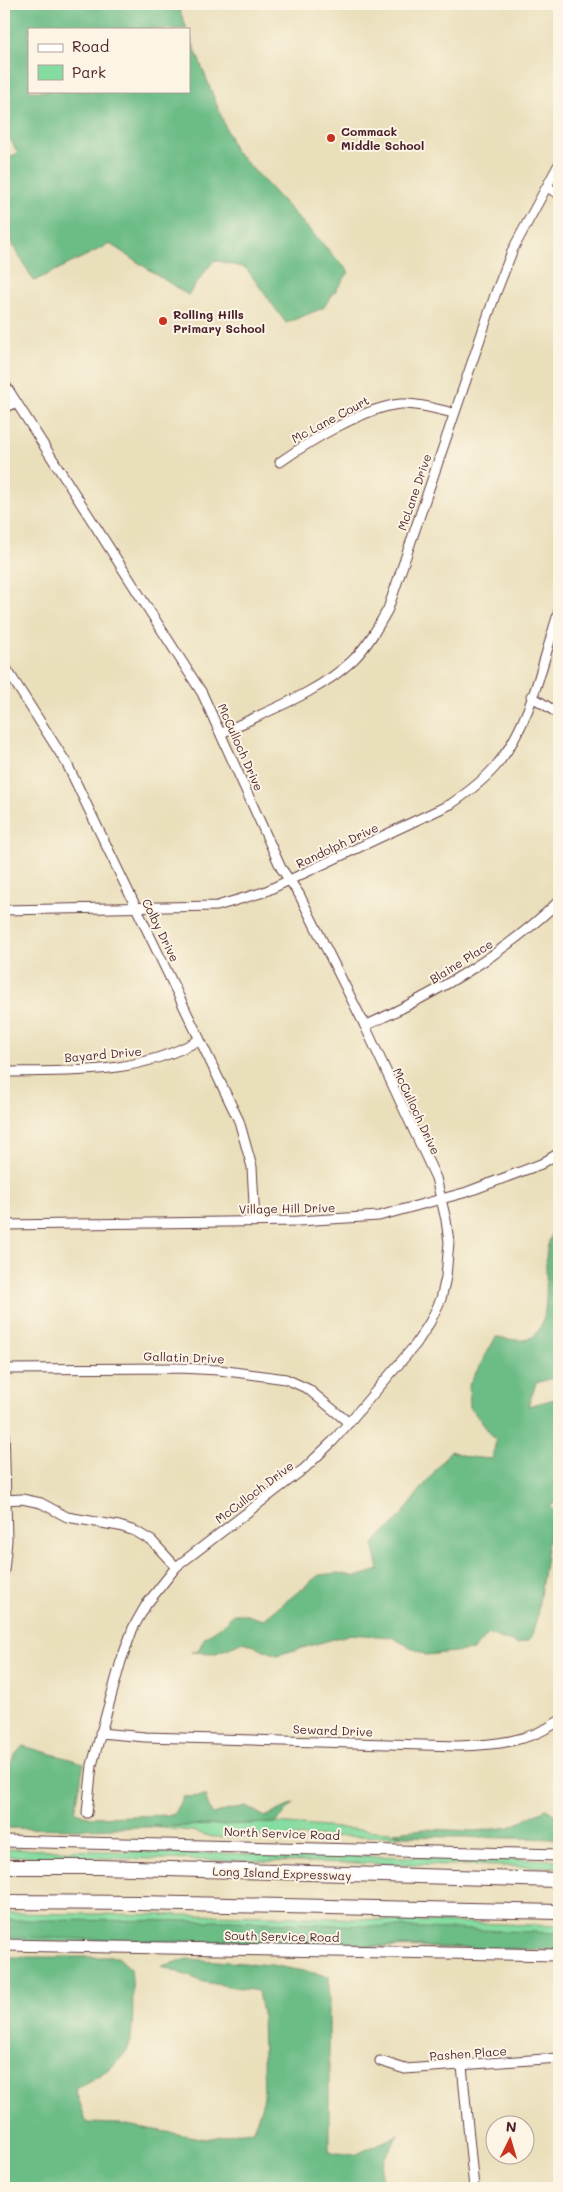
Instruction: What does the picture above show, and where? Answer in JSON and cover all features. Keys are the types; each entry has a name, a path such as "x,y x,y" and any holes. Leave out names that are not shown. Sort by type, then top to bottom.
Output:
{"highway":[{"name":"Long Island Expressway","path":"4,1867 98,1867 559,1880"},
{"path":"4,1902 559,1912"}],"main road":[{"name":"North Service Road","path":"4,1841 559,1855"},
{"name":"South Service Road","path":"4,1945 559,1956"}],"street":[{"name":"McLane Drive","path":"222,732 312,690 354,659 372,638 388,608 453,414 513,249 559,164"},
{"path":"547,187 559,194"},
{"name":"McCulloch Drive","path":"4,383 202,692 222,732 281,868 300,894 365,1026 436,1178 449,1242 446,1276 441,1299 430,1322 416,1344 349,1423 305,1468 176,1567 146,1605 133,1628 121,1661 100,1734 92,1764 87,1813"},
{"path":"4,409 15,402"},
{"name":"Mc Lane Court","path":"280,462 302,447 381,407 402,404 416,405 453,414"},
{"name":"Randolph Drive","path":"4,910 217,906 264,892 444,808 476,786 496,766 513,741 532,696 559,611"},
{"name":"Colby Drive","path":"4,665 67,764 239,1121 247,1144 255,1192 255,1221"},
{"path":"532,696 559,714"},
{"name":"Blaine Place","path":"365,1026 432,994 471,971 506,947 559,900"},
{"name":"Bayard Drive","path":"4,1072 91,1070 125,1067 176,1053 199,1040"},
{"name":"Village Hill Drive","path":"4,1225 345,1219 379,1216 441,1200 504,1178 541,1164 559,1153"},
{"name":"Gallatin Drive","path":"4,1369 179,1368 219,1370 286,1379 308,1389 349,1423"},
{"path":"4,1426 7,1540 4,1570"},
{"path":"5,1500 22,1499 41,1503 67,1517 110,1524 135,1531 152,1541 176,1567"},
{"name":"Seward Drive","path":"100,1734 458,1746 497,1745 528,1737 559,1721"},
{"name":"Pashen Place","path":"380,2061 405,2069 559,2058"},
{"path":"462,2066 474,2188"}],"green space":[{"path":"4,4 177,4 187,28 28,28 28,92 190,92 190,37 234,149 349,272 323,308 286,323 246,268 214,260 188,295 110,244 34,281 4,230 4,160 18,153 4,129"},
{"path":"559,1220 559,1278 556,1282 559,1292 559,1376 536,1383 528,1406 559,1398 559,1499 550,1507 559,1516 559,1523 551,1524 536,1622 530,1640 517,1644 489,1634 473,1650 426,1655 391,1637 351,1634 277,1655 244,1642 216,1653 191,1652 198,1651 205,1637 234,1614 244,1614 263,1620 319,1575 339,1573 356,1577 379,1570 373,1544 400,1517 450,1451 468,1457 492,1459 496,1441 470,1407 469,1385 496,1337 524,1340 533,1336 540,1329 546,1306 547,1250"},
{"path":"23,1746 84,1763 75,1812 92,1817 173,1815 183,1797 205,1796 212,1814 246,1806 265,1817 295,1803 275,1823 82,1829 4,1828 4,1795 7,1773 16,1754"},
{"path":"546,1809 559,1817 559,1839 405,1836 394,1832 424,1829 476,1831 510,1827"},
{"path":"275,1823 391,1832 405,1836 212,1837 193,1831 153,1827"},
{"path":"4,1849 559,1860 559,1867 4,1856"},
{"path":"4,1913 273,1916 559,1926 559,1950 4,1941"},
{"path":"4,1920 231,1921 559,1933 559,1950 4,1937"},
{"path":"4,1957 118,1957 131,1969 133,1998 130,2044 116,2063 75,2089 87,2123 121,2124 206,2139 254,2130 264,2097 262,2014 258,1991 204,1982 162,1966 187,1959 272,1965 329,1976 329,2152 355,2155 398,2135 384,2159 381,2181 367,2188 4,2188"}],"place":[{"name":"Commack Middle School","path":"331,138"},
{"name":"Rolling Hills Primary School","path":"163,321"}]}
